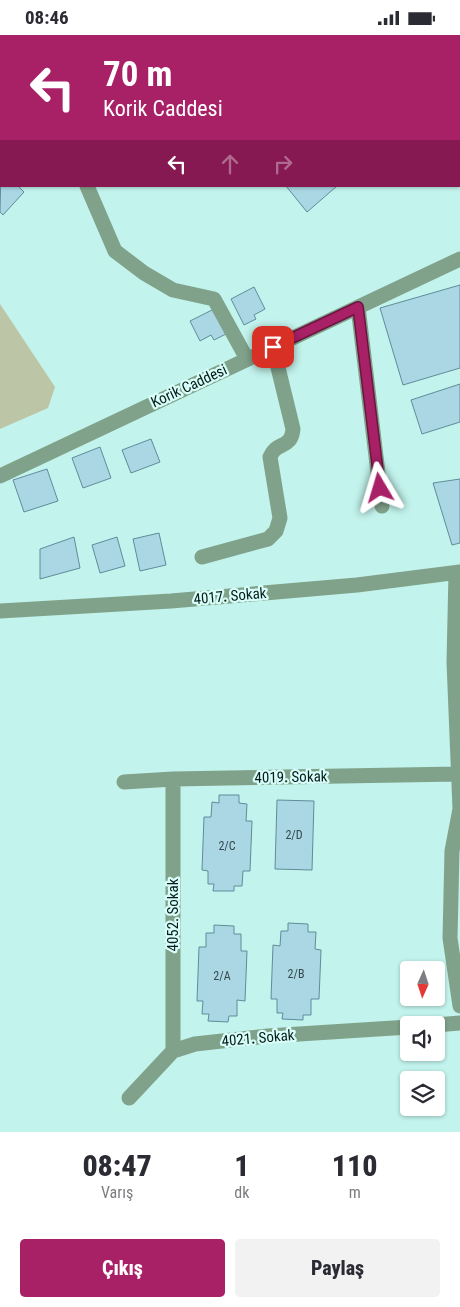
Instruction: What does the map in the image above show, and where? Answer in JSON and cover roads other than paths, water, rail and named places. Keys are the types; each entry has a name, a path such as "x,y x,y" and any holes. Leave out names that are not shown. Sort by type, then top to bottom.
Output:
{"street":[{"path":"87,187 115,251 144,273 173,290 214,299 247,359"},
{"name":"Korik Caddesi","path":"0,476 460,259"},
{"path":"358,307 382,506"},
{"path":"202,557 268,539 279,525 280,518 270,457 275,448 288,442 293,434 293,429 273,347"},
{"path":"458,573 454,661 460,809 450,938 460,1007"},
{"name":"4017. Sokak","path":"0,611 171,601 357,585 458,573"},
{"name":"4019. Sokak","path":"124,782 173,779 458,774"},
{"name":"4052. Sokak","path":"173,779 173,1051"},
{"path":"445,1024 460,1023"},
{"name":"4021. Sokak","path":"173,1051 195,1044 232,1040 400,1028"},
{"path":"129,1098 173,1051"}]}
